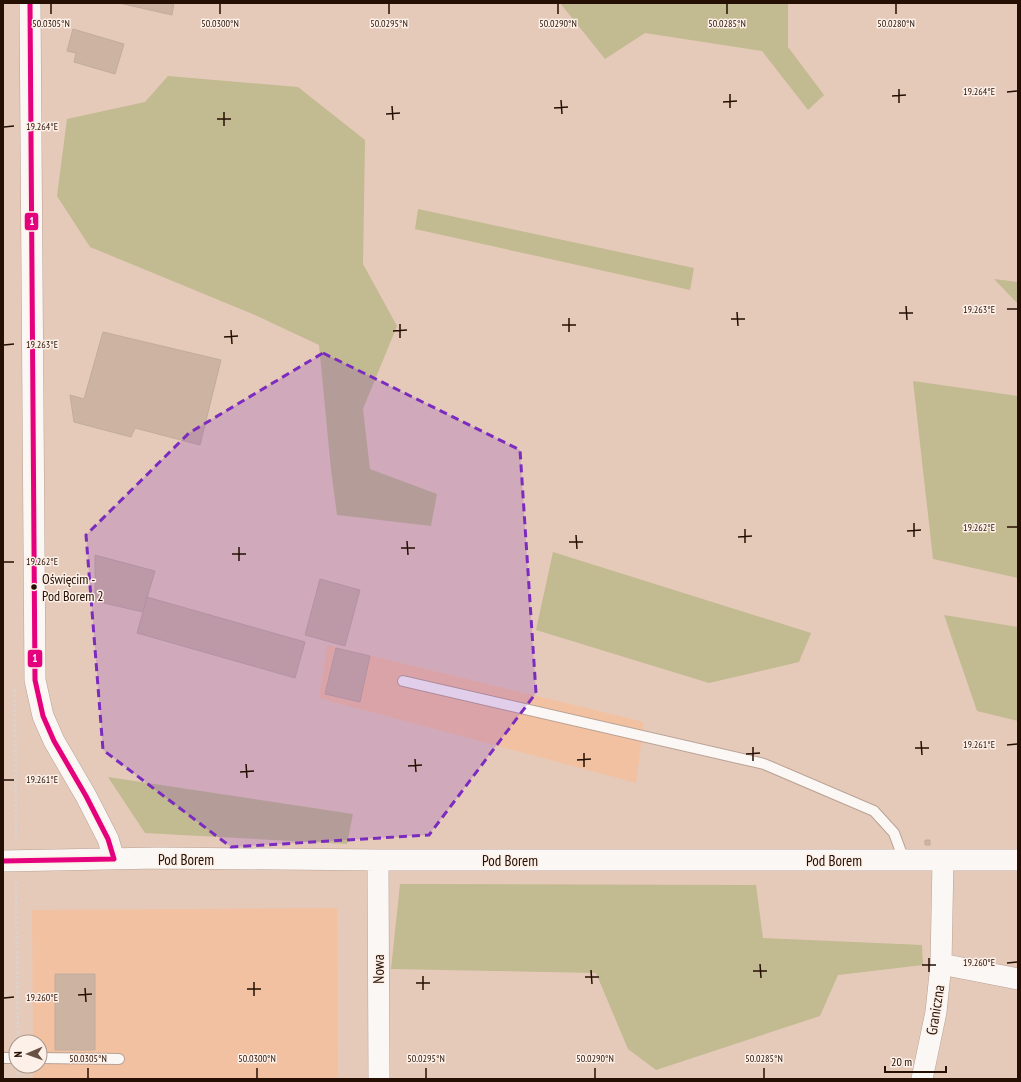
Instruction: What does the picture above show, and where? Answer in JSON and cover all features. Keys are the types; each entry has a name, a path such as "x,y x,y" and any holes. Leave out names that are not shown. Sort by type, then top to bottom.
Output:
{"street":[{"path":"30,3 35,680 43,716 54,741 86,796 108,839 114,859"},
{"name":"Pod Borem","path":"10,861 166,858 378,860 1018,860"},
{"name":"Nowa","path":"378,860 379,1079"},
{"name":"Graniczna","path":"922,1079 936,1012 941,964 943,860"},
{"name":"Graniczna","path":"941,964 1018,979"}],"lane":[{"path":"403,681 764,764 874,811 894,833 904,860"},
{"path":"48,1058 119,1059"}],"path":[{"path":"10,861 18,1034"}],"highlighted area":[{"path":"323,353 520,450 536,693 429,835 231,847 103,750 86,535 189,433"}],"shaded area":[{"path":"560,3 788,3 788,47 824,95 808,110 762,51 645,33 605,59"},
{"path":"168,76 298,87 365,140 363,264 397,326 363,409 370,469 437,494 431,526 337,515 331,470 319,345 255,315 90,247 57,196 67,119 145,102"},
{"path":"418,209 694,268 690,290 415,229"},
{"path":"994,279 1018,282 1018,304"},
{"path":"913,381 1018,396 1018,578 933,559"},
{"path":"553,552 811,633 799,662 709,683 536,630"},
{"path":"944,615 1018,627 1018,721 977,711"},
{"path":"327,645 644,722 636,783 319,698"},
{"path":"108,777 353,814 347,844 145,833"},
{"path":"400,884 756,885 763,938 922,945 923,965 838,975 820,1016 656,1070 628,1049 596,973 391,969"},
{"path":"337,908 338,1079 33,1079 33,1074 48,1074 48,1034 33,1034 32,910"}],"building":[{"path":"119,3 174,3 172,15"},
{"path":"73,29 124,44 115,74 74,62 76,53 67,51"},
{"path":"103,332 221,360 200,445 135,428 131,437 74,422 70,395 84,399"},
{"path":"95,555 155,571 143,612 95,601"},
{"path":"320,579 360,590 345,646 305,635"},
{"path":"147,597 305,642 295,678 137,633"},
{"path":"336,648 370,656 360,702 325,694"},
{"path":"925,840 930,840 930,845 925,845"},
{"path":"55,974 95,974 95,1050 55,1050"}],"transit line":[{"name":"1","path":"30,3 35,680 43,716 54,741 86,796 108,839 114,859"},
{"name":"1","path":"3,861 114,859"}],"place":[{"name":"Oświęcim - Pod Borem 2","path":"34,587"}]}
